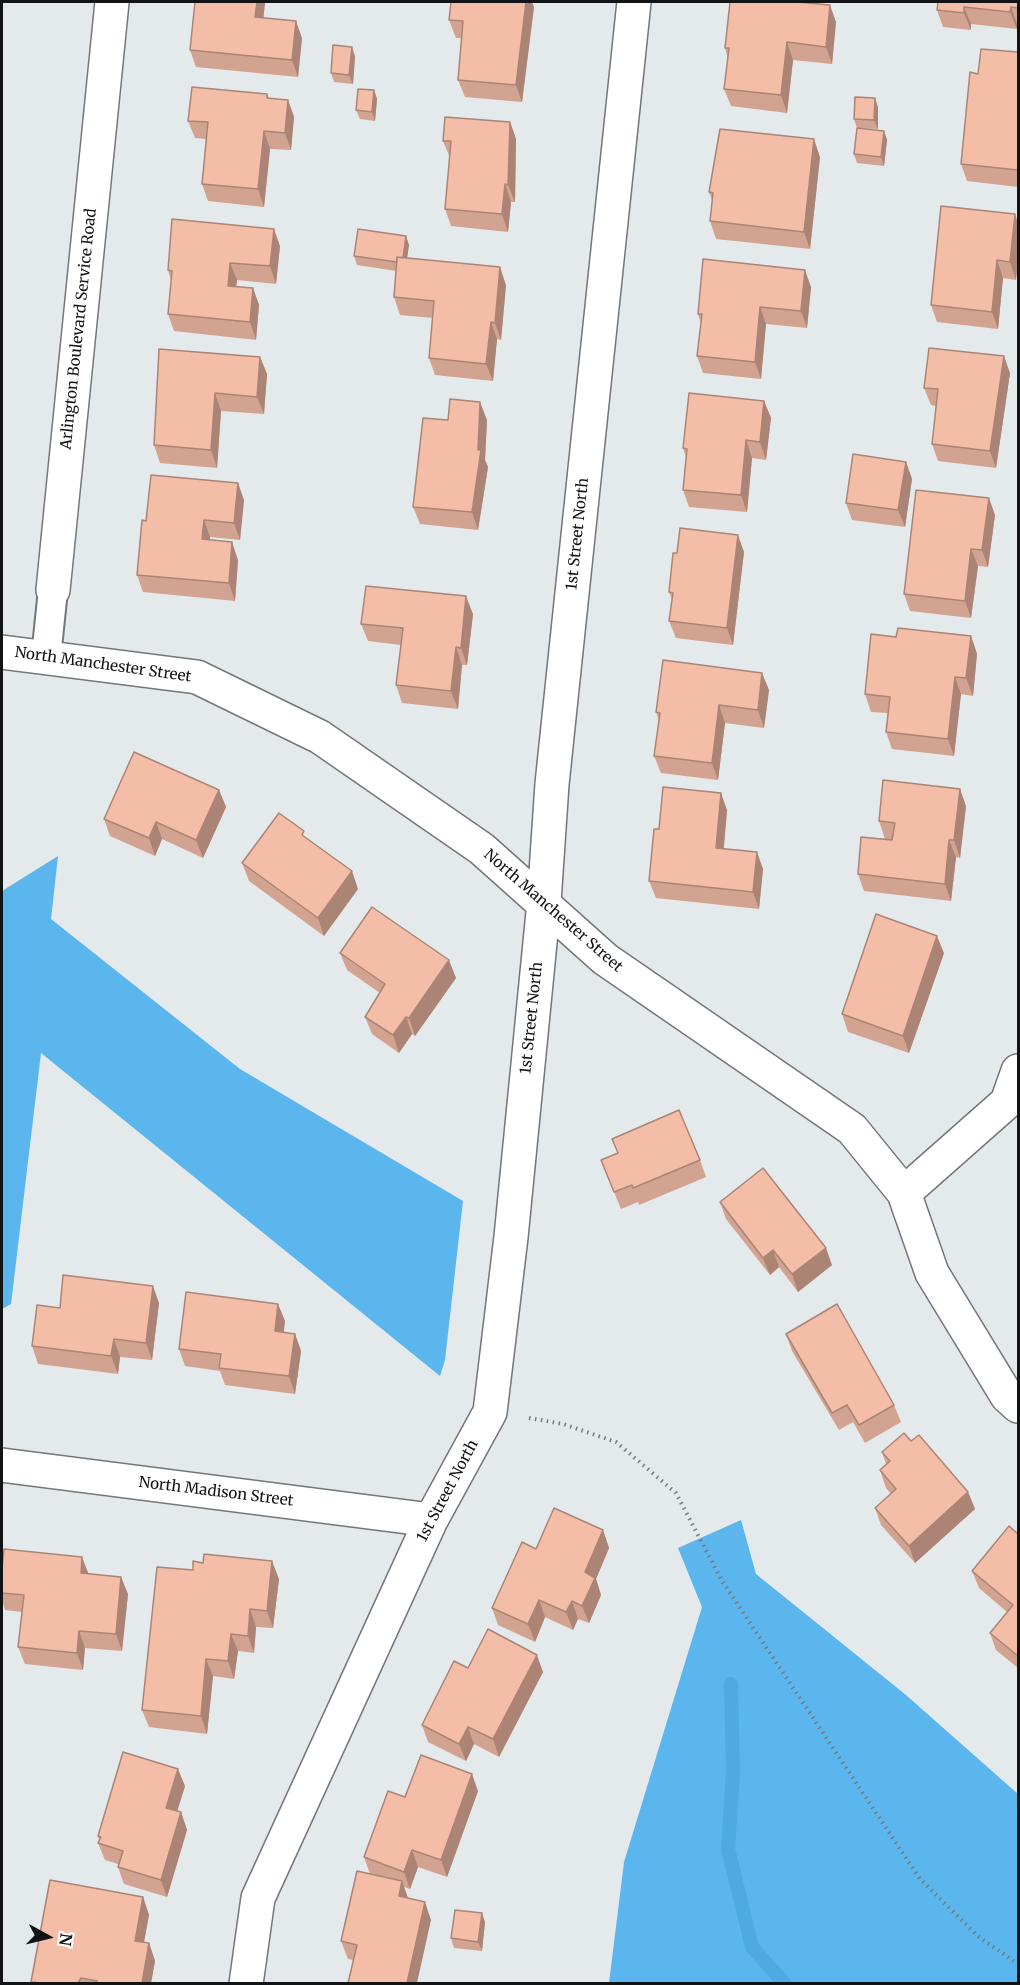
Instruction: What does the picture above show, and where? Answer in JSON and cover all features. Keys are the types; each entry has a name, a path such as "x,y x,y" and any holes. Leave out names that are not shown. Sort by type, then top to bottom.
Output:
{"street":[{"name":"Arlington Boulevard Service Road","path":"53,590 112,2"},
{"name":"1st Street North","path":"246,1983 258,1898 431,1520 490,1412 511,1237 544,902 550,803 634,2"},
{"name":"North Manchester Street","path":"2,652 196,677 320,737 482,849 604,958 852,1129 904,1193 932,1273 1007,1396 1018,1406"},
{"path":"904,1193 1007,1102 1018,1071"},
{"name":"North Madison Street","path":"2,1465 431,1520"}],"lane":[{"name":"Arlington Boulevard Service Road","path":"46,657 53,590"}],"path":[{"path":"490,1412 563,1424 616,1442 676,1493 722,1581 920,1879 979,1937 1018,1964"}],"shaded area":[{"path":"58,856 51,919 240,1069 463,1201 445,1360 440,1376 41,1053 11,1304 2,1309 2,891"},
{"path":"741,1520 756,1574 906,1695 1018,1794 1018,1983 609,1983 624,1862 702,1607 678,1548"}],"building":[{"path":"195,2 257,2 255,17 296,21 292,60 190,50"},
{"path":"451,2 526,2 516,85 458,80 463,21 449,20"},
{"path":"730,2 797,2 830,5 826,47 787,42 781,95 724,89 729,48 725,48"},
{"path":"938,2 1018,2 1018,8 1011,7 1010,12 964,7 964,13 937,10"},
{"path":"333,45 352,47 349,75 331,73"},
{"path":"981,49 1018,52 1018,170 961,164 970,72 978,74"},
{"path":"192,87 267,94 267,98 288,100 285,133 264,131 258,189 202,184 208,122 188,121"},
{"path":"358,89 374,90 372,112 356,110"},
{"path":"855,97 875,98 874,120 854,119"},
{"path":"445,117 510,122 508,185 505,184 502,214 445,209 451,141 443,141"},
{"path":"857,128 884,131 881,157 854,154"},
{"path":"720,129 814,139 804,232 710,221 713,193 709,192"},
{"path":"941,206 1015,214 1010,262 997,260 992,312 931,305"},
{"path":"172,219 274,229 270,266 230,263 228,286 253,288 250,322 168,314 172,271 168,270"},
{"path":"358,229 406,236 403,258 397,257 397,262 354,256"},
{"path":"397,257 500,267 495,323 491,322 486,364 429,358 434,301 394,297"},
{"path":"703,259 805,270 801,311 760,307 755,362 697,356 702,314 698,314"},
{"path":"929,348 1004,356 990,451 932,444 938,389 924,388"},
{"path":"159,349 260,357 257,397 215,393 211,450 154,445"},
{"path":"689,393 764,401 760,442 746,440 741,495 683,490 687,449 683,448"},
{"path":"450,399 480,402 478,450 481,450 472,512 413,507 423,418 448,420"},
{"path":"853,454 906,462 898,510 846,503"},
{"path":"151,475 238,483 234,523 204,520 202,539 232,542 229,583 137,575 142,520 146,521"},
{"path":"916,490 989,498 982,550 971,549 965,601 904,594"},
{"path":"680,528 738,535 727,628 669,621 673,593 669,592 673,553 677,553"},
{"path":"366,586 466,596 461,648 456,647 451,691 396,685 403,628 361,624"},
{"path":"898,628 971,636 966,678 955,677 948,739 886,732 890,697 865,694 871,634 896,637"},
{"path":"663,660 762,673 758,710 719,705 712,763 654,756 660,713 656,712"},
{"path":"134,752 219,790 196,840 156,822 149,838 104,819"},
{"path":"883,780 960,789 954,840 949,840 945,884 858,874 861,837 892,840 895,823 879,821"},
{"path":"663,787 721,793 716,848 757,852 753,892 649,881 654,829 659,829"},
{"path":"279,813 304,831 302,835 352,871 318,918 242,863"},
{"path":"372,907 449,960 409,1018 406,1017 393,1035 365,1017 385,984 340,953"},
{"path":"876,914 937,936 903,1036 842,1014"},
{"path":"679,1110 700,1160 633,1188 632,1185 614,1192 601,1160 618,1153 612,1139"},
{"path":"763,1168 826,1248 792,1274 773,1250 763,1258 720,1202"},
{"path":"63,1275 153,1286 146,1343 114,1339 111,1356 32,1346 37,1305 60,1308"},
{"path":"186,1292 278,1304 275,1331 295,1334 289,1376 219,1368 221,1354 179,1349"},
{"path":"837,1304 894,1405 859,1425 847,1405 832,1413 786,1334"},
{"path":"904,1433 911,1441 919,1435 968,1492 909,1546 875,1508 896,1489 880,1470 890,1461 882,1452"},
{"path":"554,1508 603,1530 585,1572 595,1578 582,1606 572,1601 566,1612 539,1600 528,1624 492,1608 522,1542 536,1549"},
{"path":"1009,1526 1018,1534 1018,1656 990,1633 1013,1605 972,1571"},
{"path":"4,1549 82,1557 81,1573 121,1577 116,1634 79,1631 77,1653 18,1647 24,1595 2,1593"},
{"path":"204,1554 272,1561 267,1611 250,1609 248,1636 231,1634 228,1661 206,1659 201,1716 142,1710 157,1567 193,1570 193,1561 203,1563"},
{"path":"488,1629 537,1655 493,1739 468,1727 459,1744 422,1725 454,1661 468,1668"},
{"path":"123,1752 178,1769 166,1808 181,1812 161,1880 118,1867 123,1851 98,1843 101,1837 98,1836"},
{"path":"421,1755 472,1774 441,1860 412,1850 404,1872 364,1857 388,1791 405,1797"},
{"path":"357,1871 402,1881 399,1896 425,1902 407,1983 348,1983 357,1945 341,1941"},
{"path":"50,1880 143,1897 135,1941 149,1943 142,1983 97,1983 97,1981 81,1978 78,1983 31,1982"},
{"path":"455,1910 482,1913 478,1942 451,1938"}],"waterway":[{"path":"731,1684 733,1772 728,1849 752,1947 785,1984"}]}
